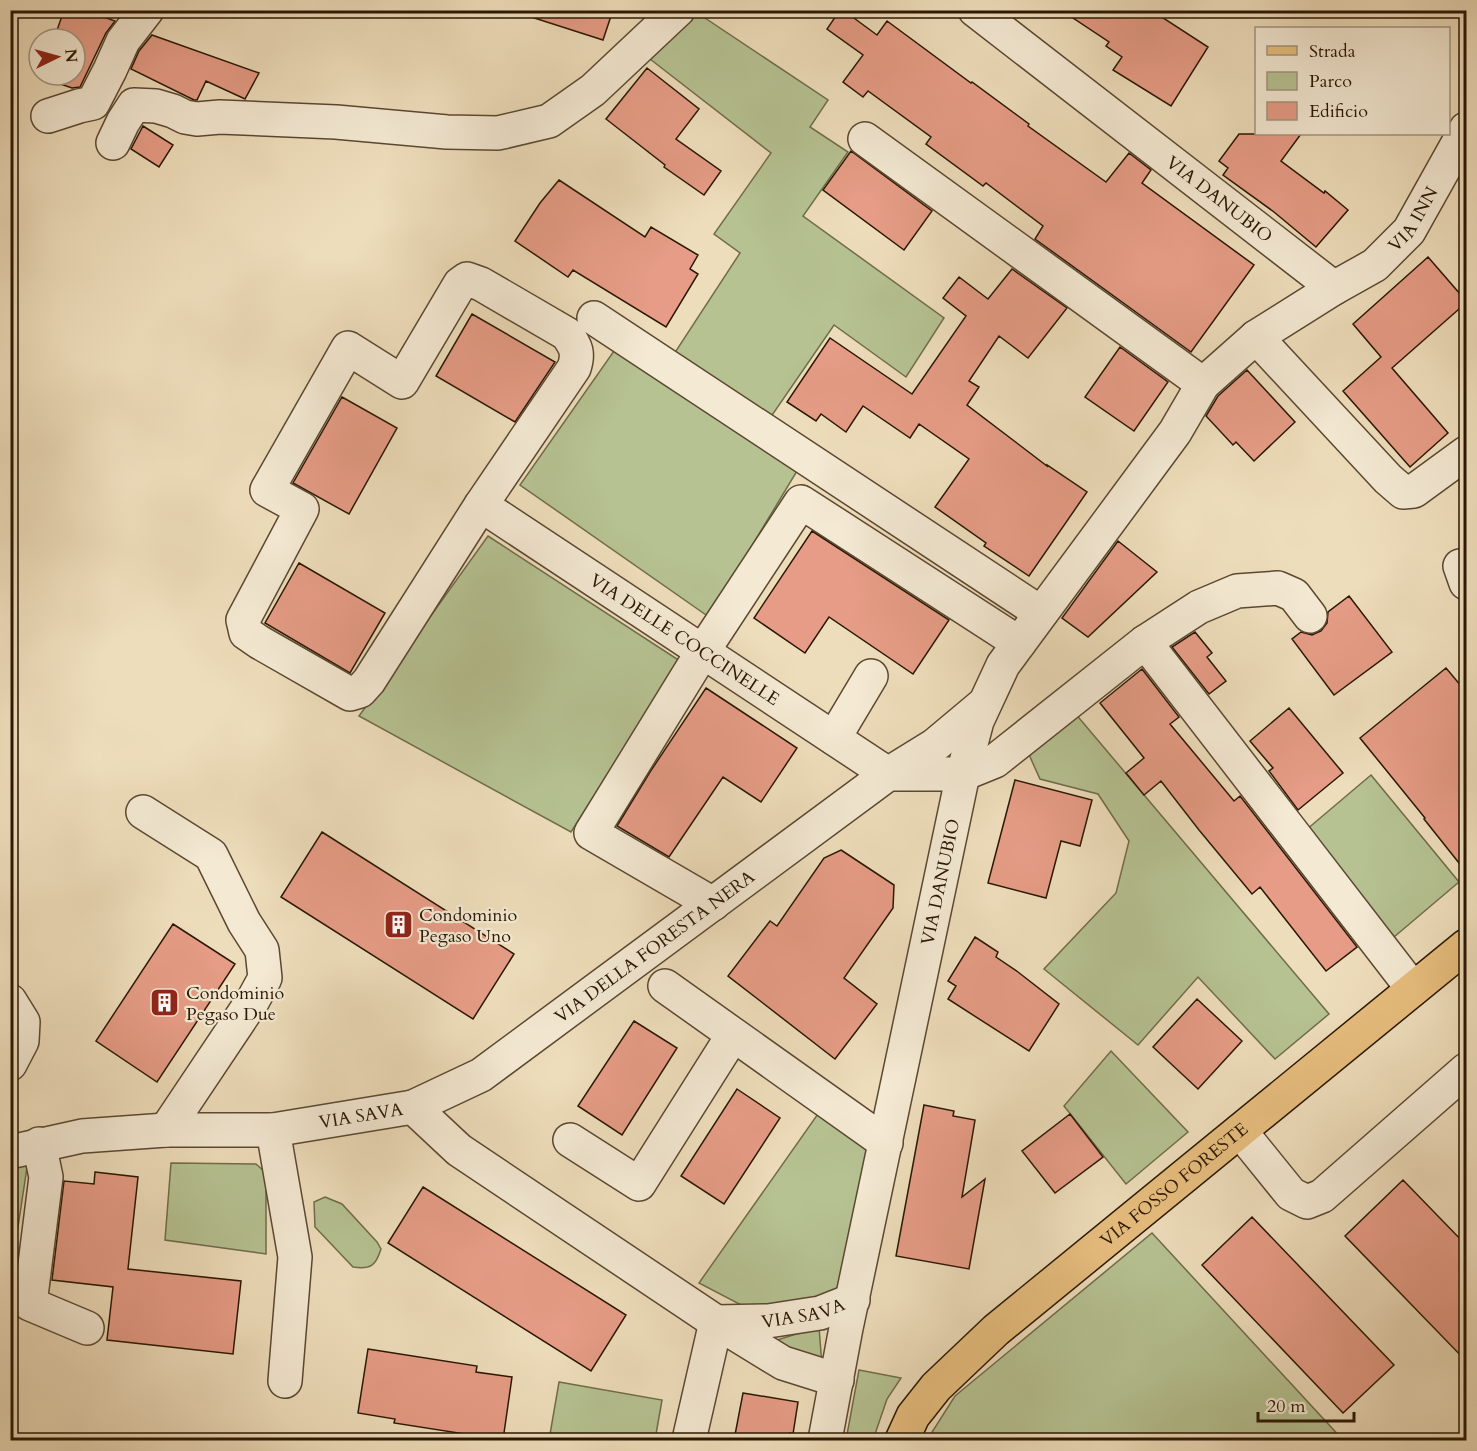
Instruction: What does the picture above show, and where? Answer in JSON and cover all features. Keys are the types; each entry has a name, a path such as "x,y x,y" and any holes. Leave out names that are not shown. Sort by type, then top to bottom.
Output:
{"main road":[{"name":"VIA FOSSO FORESTE","path":"902,1440 913,1416 936,1387 996,1330 1467,946"}],"street":[{"path":"48,116 93,104 123,41 147,10"},
{"path":"134,105 156,106 197,119 220,117 336,122 498,134 549,121 593,90 678,10"},
{"name":"VIA DANUBIO","path":"825,1440 963,774 976,721 1004,665 1174,432 1203,384 1256,337 1334,288 975,10"},
{"path":"110,70 134,105"},
{"path":"112,143 134,105"},
{"name":"VIA INN","path":"1334,288 1375,265 1409,231 1467,129"},
{"path":"865,139 1203,384"},
{"path":"467,279 481,284 567,334 574,344 578,357 574,369 481,505 360,691 350,694 246,633 243,620 302,509 267,490 348,348 402,382 460,284 467,279"},
{"path":"594,318 1041,613"},
{"path":"1256,337 1388,479 1403,492 1414,491 1467,453"},
{"path":"713,904 591,833 703,651 801,502 1019,643"},
{"name":"VIA DELLE COCCINELLE","path":"481,505 888,774"},
{"path":"888,774 963,774 995,761 1145,642 1199,607 1238,591 1278,588 1294,595 1310,616"},
{"path":"1145,642 1413,989"},
{"path":"834,738 871,676"},
{"name":"VIA DELLA FORESTA NERA","path":"412,1107 481,1075 888,774 935,745 986,701"},
{"path":"143,812 211,855 244,922 262,950 265,978 253,1000 166,1130"},
{"path":"665,986 886,1143"},
{"path":"10,1001 23,1022 22,1041 10,1064"},
{"path":"570,1140 639,1184 734,1035"},
{"path":"1240,1131 1291,1194 1307,1202 1322,1196 1467,1070"},
{"name":"VIA SAVA","path":"25,1148 82,1136 166,1130 273,1130 412,1107 459,1150 716,1322 783,1363 837,1380"},
{"path":"273,1130 295,1257 285,1382"},
{"path":"25,1148 46,1178 30,1304 87,1328"},
{"name":"VIA SAVA","path":"716,1322 768,1321 820,1313 853,1300"},
{"path":"689,1440 716,1322"}],"green space":[{"path":"696,12 828,100 810,127 848,152 803,216 944,318 906,377 834,325 766,424 672,357 740,253 714,234 771,153 650,59"},
{"path":"614,351 797,471 709,617 520,485"},
{"path":"488,536 680,661 571,832 359,716"},
{"path":"1074,712 1329,1014 1275,1059 1198,977 1138,1045 1044,969 1116,893 1129,841 1098,794 1040,779 1026,748"},
{"path":"1371,775 1459,882 1394,937 1306,830"},
{"path":"1111,1051 1188,1132 1126,1184 1064,1106"},
{"path":"820,1111 869,1146 842,1286 818,1298 797,1304 743,1306 699,1283"},
{"path":"28,1161 11,1273 11,1167"},
{"path":"171,1163 256,1164 266,1173 266,1254 165,1240"},
{"path":"325,1197 342,1204 377,1242 381,1249 375,1263 364,1268 353,1267 315,1227 314,1202"},
{"path":"1152,1233 1343,1440 927,1440 955,1396"},
{"path":"819,1327 822,1366 778,1350 777,1340"},
{"path":"859,1370 901,1378 887,1399 873,1440 846,1440"},
{"path":"559,1382 662,1400 655,1440 549,1440"}],"building":[{"path":"64,10 85,10 115,21 106,33 87,72 87,27 58,27"},
{"path":"529,10 613,10 603,40 528,16"},
{"path":"840,10 877,35 887,21 1106,182 1129,153 1151,170 1142,183 1254,265 1191,352 1035,239 1043,226 986,183 983,186 926,144 931,137 868,91 863,97 843,82 863,55 827,29"},
{"path":"1061,10 1151,10 1208,47 1171,106 1113,70 1122,57 1106,46 1109,42"},
{"path":"152,35 259,73 245,99 206,81 197,100 194,100 131,69 139,51"},
{"path":"647,68 699,109 676,139 721,171 704,195 664,167 665,165 606,119"},
{"path":"143,126 173,145 159,167 131,149"},
{"path":"1239,134 1300,135 1281,161 1348,210 1316,247 1274,212 1223,175 1228,168 1219,161"},
{"path":"851,151 932,211 904,250 823,190"},
{"path":"559,180 645,237 651,227 698,255 690,269 698,274 666,327 573,270 568,277 515,241 540,203"},
{"path":"1428,257 1467,302 1392,368 1448,433 1410,467 1343,391 1381,357 1353,324"},
{"path":"1012,269 1067,308 1028,358 999,336 969,381 979,387 967,405 1047,466 1087,492 1029,576 984,546 986,543 935,507 969,459 919,424 910,438 863,406 846,432 821,414 816,421 787,402 830,338 912,394 966,316 943,298 959,277 988,299"},
{"path":"472,314 555,362 515,422 436,376"},
{"path":"1120,347 1168,382 1134,431 1085,397"},
{"path":"1247,370 1295,422 1254,461 1236,442 1233,445 1206,416 1218,396"},
{"path":"342,397 397,428 349,514 293,483"},
{"path":"812,531 949,620 913,674 829,617 805,653 754,618"},
{"path":"1118,541 1157,572 1088,637 1062,618"},
{"path":"299,563 385,613 350,673 265,623"},
{"path":"1349,596 1392,652 1334,695 1292,639 1301,632 1312,635 1321,631 1327,623 1328,612"},
{"path":"1195,632 1212,653 1207,657 1226,681 1209,694 1172,647"},
{"path":"1446,668 1467,693 1467,873 1360,738"},
{"path":"1142,669 1179,717 1170,724 1234,801 1240,796 1357,947 1326,971 1260,887 1252,894 1161,781 1144,795 1126,773 1144,758 1100,703"},
{"path":"706,688 797,748 761,802 723,777 669,857 617,826"},
{"path":"1289,708 1343,773 1298,810 1269,771 1273,768 1250,741"},
{"path":"1015,780 1092,800 1080,846 1061,841 1046,898 988,883"},
{"name":"Condominio Pegaso Uno","path":"322,832 514,954 473,1019 281,897"},
{"path":"841,850 894,885 893,908 844,978 877,1004 835,1059 728,976 770,921 777,926 824,858"},
{"name":"Condominio Pegaso Due","path":"173,924 235,964 157,1082 96,1041"},
{"path":"975,937 998,952 996,957 1059,1004 1029,1051 948,999 956,986 948,981"},
{"path":"1197,999 1242,1041 1198,1089 1153,1047"},
{"path":"634,1021 677,1048 622,1135 578,1106"},
{"path":"737,1089 780,1118 724,1204 681,1176"},
{"path":"924,1105 954,1111 953,1116 975,1120 962,1197 985,1179 969,1269 896,1256"},
{"path":"1070,1114 1103,1157 1055,1193 1022,1151"},
{"path":"95,1172 138,1177 128,1269 241,1281 233,1354 107,1340 113,1287 52,1280 64,1181 94,1184"},
{"path":"1403,1180 1467,1246 1467,1362 1345,1236"},
{"path":"423,1187 626,1315 591,1371 388,1243"},
{"path":"1252,1217 1394,1365 1343,1413 1202,1265"},
{"path":"368,1349 477,1366 476,1372 512,1377 503,1440 394,1423 395,1419 358,1413"},
{"path":"743,1393 798,1402 793,1434 790,1433 789,1440 734,1440"}],"place":[{"name":"Condominio Pegaso Uno","path":"398,925"},
{"name":"Condominio Pegaso Due","path":"165,1003"}]}
